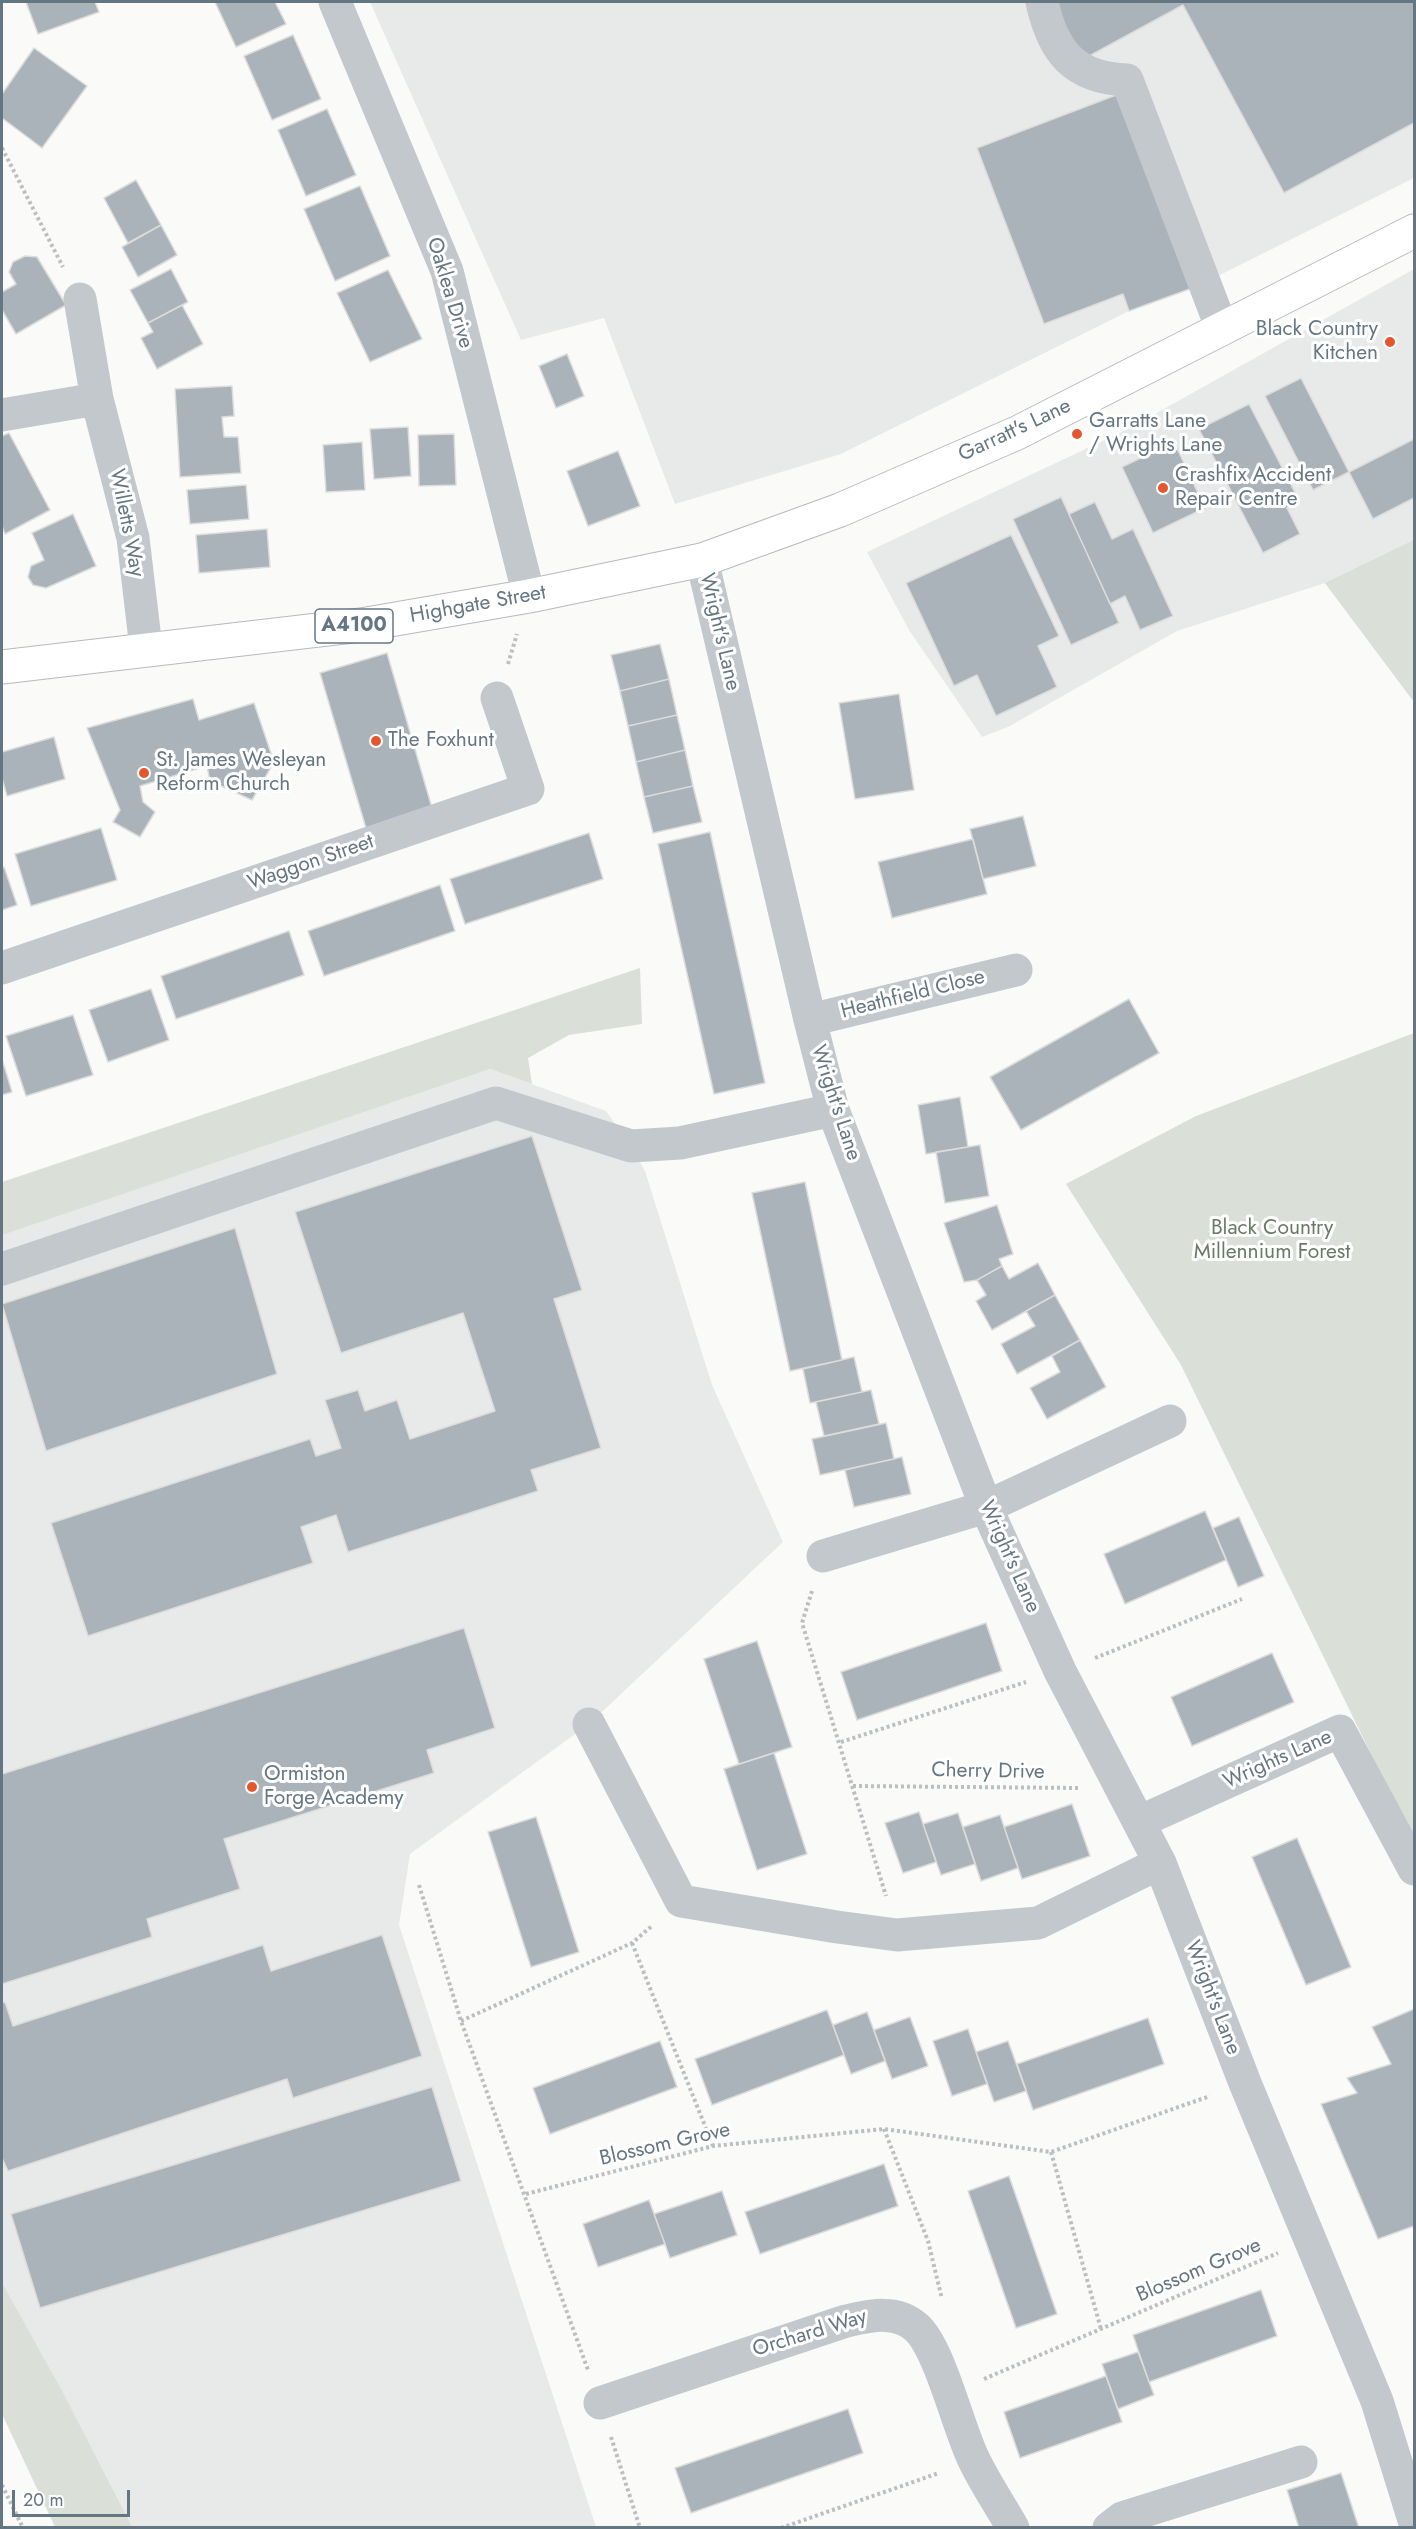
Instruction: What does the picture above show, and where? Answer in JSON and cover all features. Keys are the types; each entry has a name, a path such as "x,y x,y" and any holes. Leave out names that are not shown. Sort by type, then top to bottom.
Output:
{"main road":[{"name":"Garratt's Lane","path":"702,560 840,510 1017,433 1414,231"},
{"name":"Highgate Street","path":"2,667 146,648 361,625 529,596 702,560"}],"street":[{"name":"Oaklea Drive","path":"335,2 447,271 529,596"},
{"path":"1042,2 1048,27 1074,67 1103,79 1127,80 1222,328"},
{"name":"Willetts Way","path":"80,299 98,399 133,538 146,648"},
{"path":"2,416 98,399"},
{"name":"Wright's Lane","path":"702,560 833,1110 986,1507 1060,1671 1160,1863 1245,2083 1377,2401 1414,2520"},
{"name":"Waggon Street","path":"2,968 528,789 497,698"},
{"name":"Heathfield Close","path":"810,1020 1016,970"},
{"path":"2,1269 496,1103 631,1146 680,1143 833,1110"},
{"path":"823,1556 986,1507 1170,1421"},
{"path":"589,1724 681,1901 897,1935 1038,1923 1160,1863"},
{"name":"Wrights Lane","path":"1139,1822 1340,1731 1414,1869"},
{"name":"Orchard Way","path":"600,2403 790,2338 878,2314 897,2317 915,2326 932,2350 974,2461 1013,2528"},
{"path":"1109,2528 1122,2518 1301,2463"}],"path":[{"path":"2,148 80,299"},
{"path":"497,698 529,596"},
{"path":"823,1556 802,1623 841,1742 897,1935"},
{"path":"841,1742 1060,1671 1242,1599"},
{"name":"Cherry Drive","path":"854,1786 1122,1788"},
{"path":"419,1885 461,2022 526,2194 600,2403 640,2528"},
{"path":"461,2022 632,1942 681,1901"},
{"path":"632,1942 713,2146"},
{"name":"Blossom Grove","path":"526,2194 713,2146 884,2129 1051,2152 1245,2083"},
{"path":"884,2129 928,2241 945,2309"},
{"path":"1051,2152 1101,2329"},
{"name":"Blossom Grove","path":"945,2387 964,2387 1309,2240"},
{"path":"781,2528 974,2461"},
{"path":"2,2485 23,2528"}],"shaded area":[{"path":"370,2 1414,2 1414,178 1198,286 1129,311 841,454 675,504 604,318 521,340"},
{"path":"1414,269 1414,702 1325,583 1177,631 1008,727 982,737 909,630 867,552 1128,429"},
{"name":"Ormiston Forge Academy","path":"490,1069 606,1111 631,1146 645,1171 712,1385 783,1542 589,1724 410,1854 399,1925 596,2527 91,2527 2,2327 2,1229"}],"green space":[{"path":"1414,540 1414,702 1325,583"},
{"path":"640,968 642,1024 569,1035 528,1058 532,1084 490,1069 2,1235 2,1182"},
{"name":"Black Country Millennium Forest","path":"1414,1033 1414,1842 1181,1365 1066,1184 1196,1116"},
{"path":"2,2283 61,2389 132,2527 55,2527 2,2414"}],"building":[{"path":"26,2 95,2 99,12 38,34"},
{"path":"215,2 275,2 286,24 236,47"},
{"path":"1052,2 1414,2 1414,123 1284,193 1183,5 1080,61"},
{"path":"293,35 321,99 272,120 244,56"},
{"path":"34,48 87,86 42,148 2,118 2,94"},
{"path":"1124,92 1198,286 1129,311 1123,294 1044,324 977,148"},
{"path":"327,109 356,175 306,196 278,130"},
{"path":"136,180 161,225 128,243 104,198"},
{"path":"360,186 390,256 335,281 304,209"},
{"path":"161,225 177,255 138,277 122,247"},
{"path":"25,256 37,257 66,305 16,334 2,310 2,292 16,284 9,272 13,262"},
{"path":"171,269 188,302 148,323 130,290"},
{"path":"388,270 422,339 370,362 337,293"},
{"path":"182,305 203,344 157,369 141,338 153,332 148,323"},
{"path":"567,354 584,396 556,408 539,366"},
{"path":"1301,378 1349,472 1313,490 1265,396"},
{"path":"232,386 234,416 222,417 224,437 238,437 241,473 180,477 175,389"},
{"path":"1249,404 1300,502 1287,508 1300,534 1263,553 1199,429"},
{"path":"408,427 411,476 374,479 370,429"},
{"path":"9,433 50,510 5,534 2,526 2,436"},
{"path":"454,434 456,485 419,486 418,435"},
{"path":"1414,439 1414,498 1373,519 1349,472"},
{"path":"362,442 365,490 326,492 323,445"},
{"name":"Crashfix Accident Repair Centre","path":"1174,442 1205,508 1153,533 1122,467"},
{"path":"618,451 640,506 588,526 567,471"},
{"path":"246,485 249,519 190,524 187,490"},
{"path":"1061,497 1119,623 1071,645 1013,519"},
{"path":"1095,502 1112,539 1133,529 1173,616 1140,630 1125,596 1110,604 1069,514"},
{"path":"73,514 96,566 46,588 33,585 28,577 31,566 44,560 32,533"},
{"path":"267,529 270,567 199,573 196,535"},
{"path":"1011,535 1059,636 1038,646 1057,687 996,716 977,675 954,686 906,583"},
{"path":"660,644 669,679 620,691 611,655"},
{"name":"The Foxhunt","path":"387,653 432,808 366,828 320,673"},
{"path":"669,679 677,715 628,726 620,691"},
{"path":"899,694 914,790 855,799 839,703"},
{"name":"St. James Wesleyan Reform Church","path":"193,699 199,720 254,703 274,762 252,800 210,781 207,766 140,786 143,802 155,812 140,837 113,822 120,810 87,728"},
{"path":"677,715 685,750 636,762 628,726"},
{"path":"54,737 65,779 7,796 2,778 2,752"},
{"path":"685,750 693,786 644,797 636,762"},
{"path":"693,786 702,822 653,833 644,797"},
{"path":"1023,816 1036,866 983,879 970,829"},
{"path":"101,828 117,880 31,906 15,854"},
{"path":"710,832 765,1083 714,1094 658,844"},
{"path":"589,833 603,879 465,924 450,879"},
{"path":"973,839 987,894 892,918 878,862"},
{"path":"4,867 17,905 2,910 2,868"},
{"path":"440,885 455,931 324,976 308,931"},
{"path":"289,931 304,975 176,1019 161,976"},
{"path":"151,989 169,1040 108,1062 89,1010"},
{"path":"1129,999 1159,1053 1021,1130 990,1077"},
{"path":"73,1015 93,1075 26,1096 6,1036"},
{"path":"2,1059 12,1092 2,1095"},
{"path":"960,1097 968,1147 926,1154 918,1105"},
{"path":"532,1136 582,1290 554,1299 601,1448 531,1470 538,1491 348,1552 336,1515 301,1527 313,1563 88,1636 51,1523 310,1439 316,1456 341,1448 325,1400 358,1390 365,1411 397,1400 410,1439 495,1411 463,1313 341,1353 295,1212"},
{"path":"980,1145 989,1196 945,1203 936,1152"},
{"path":"805,1182 842,1360 790,1371 752,1193"},
{"path":"997,1205 1013,1254 999,1259 1002,1266 977,1280 964,1282 944,1223"},
{"path":"235,1228 277,1374 46,1451 2,1304"},
{"path":"1038,1263 1055,1295 992,1330 976,1301 986,1295 977,1280 1002,1266 1009,1279"},
{"path":"1055,1295 1080,1340 1017,1374 1001,1344 1035,1326 1026,1311"},
{"path":"1080,1340 1106,1387 1047,1419 1030,1388 1060,1372 1052,1356"},
{"path":"854,1357 862,1392 810,1403 803,1369"},
{"path":"871,1390 879,1424 824,1436 816,1402"},
{"path":"886,1423 894,1459 820,1475 812,1439"},
{"path":"902,1457 911,1494 854,1507 845,1470"},
{"path":"1205,1511 1226,1560 1125,1604 1104,1554"},
{"path":"1239,1517 1264,1576 1238,1587 1213,1528"},
{"path":"986,1623 1002,1671 857,1720 841,1672"},
{"path":"464,1628 495,1728 427,1750 434,1773 224,1839 240,1889 147,1919 152,1937 2,1984 2,1774"},
{"path":"757,1641 792,1747 739,1764 704,1659"},
{"path":"1272,1653 1294,1702 1192,1746 1171,1697"},
{"path":"774,1753 807,1854 757,1870 724,1769"},
{"path":"1072,1804 1090,1856 1022,1879 1004,1827"},
{"path":"919,1812 936,1862 903,1873 885,1823"},
{"path":"958,1813 975,1864 941,1875 923,1824"},
{"path":"1000,1815 1018,1868 981,1881 963,1827"},
{"path":"536,1817 579,1952 531,1967 488,1832"},
{"path":"1297,1838 1351,1967 1306,1985 1252,1857"},
{"path":"382,1935 422,2056 293,2098 287,2079 8,2171 2,2158 2,2003 5,2002 13,2026 263,1945 271,1971"},
{"path":"1414,2009 1414,2226 1378,2239 1321,2104 1357,2093 1347,2078 1391,2064 1372,2027"},
{"path":"827,2010 844,2055 712,2105 695,2059"},
{"path":"867,2012 885,2061 851,2074 833,2025"},
{"path":"910,2017 928,2066 892,2079 874,2030"},
{"path":"1148,2018 1164,2064 1033,2110 1017,2064"},
{"path":"968,2029 987,2084 952,2096 933,2041"},
{"path":"660,2041 677,2087 550,2134 533,2088"},
{"path":"1008,2041 1026,2091 994,2102 976,2052"},
{"path":"432,2087 461,2181 40,2308 11,2214"},
{"path":"884,2164 898,2206 760,2254 745,2212"},
{"path":"1009,2176 1057,2314 1016,2328 968,2191"},
{"path":"722,2191 737,2235 670,2258 654,2214"},
{"path":"649,2200 665,2244 598,2267 583,2224"},
{"path":"1261,2290 1277,2336 1149,2382 1133,2335"},
{"path":"1138,2352 1154,2395 1118,2409 1102,2364"},
{"path":"1106,2376 1122,2422 1020,2458 1004,2412"},
{"path":"848,2409 863,2453 691,2513 675,2468"},
{"path":"1341,2473 1359,2528 1299,2528 1287,2490"}],"place":[{"name":"Black Country Kitchen","path":"1390,342"},
{"name":"Garratts Lane / Wrights Lane","path":"1077,434"},
{"name":"Crashfix Accident Repair Centre","path":"1163,488"},
{"name":"The Foxhunt","path":"376,741"},
{"name":"St. James Wesleyan Reform Church","path":"144,773"},
{"name":"Ormiston Forge Academy","path":"252,1787"}]}
